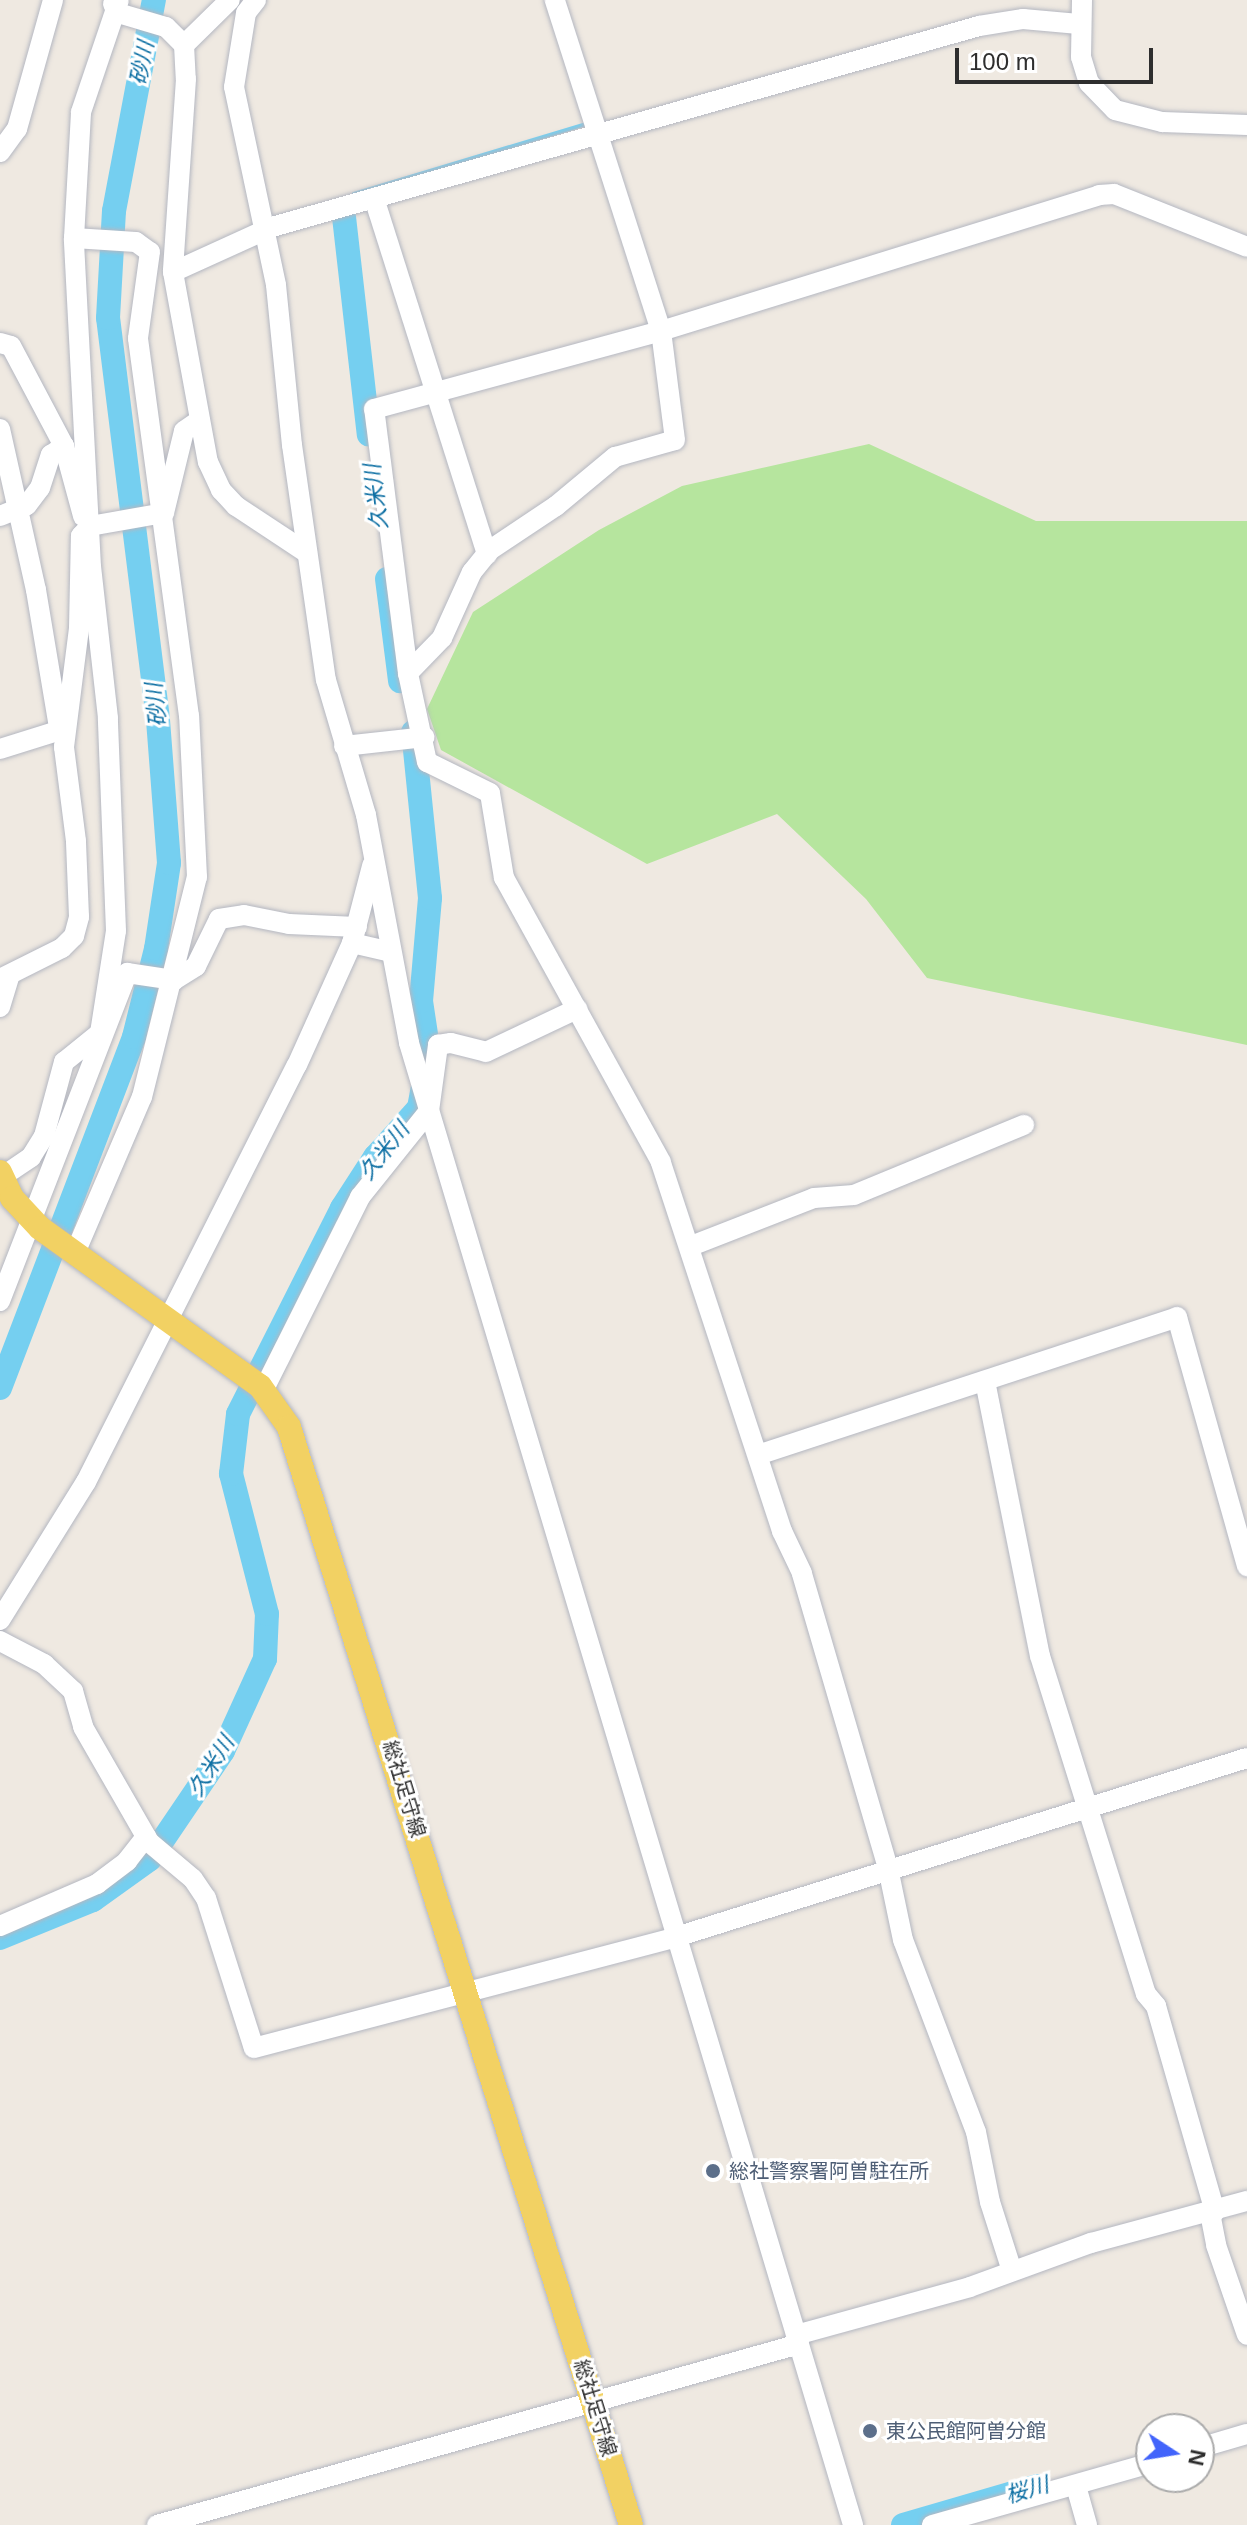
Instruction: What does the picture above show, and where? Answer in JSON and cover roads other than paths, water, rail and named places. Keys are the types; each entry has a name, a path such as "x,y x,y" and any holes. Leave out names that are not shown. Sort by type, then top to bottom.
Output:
{"main road":[{"name":"総社足守線","path":"6,1171 12,1198 36,1224 257,1384 289,1427 309,1483 631,2525"}],"street":[{"path":"0,152 21,119 53,0"},
{"path":"184,45 230,0"},
{"path":"256,0 246,13 234,87 265,230 326,680 374,859 390,952 419,1075 853,2525"},
{"path":"408,673 442,638 472,572 487,555 615,457 675,440 661,331 555,0"},
{"path":"1082,0 1079,24 1089,83 1115,110 1162,122 1247,125"},
{"path":"6,1171 31,1157 44,1136 64,1062 100,1033 114,945 115,823 90,526 74,238 81,112 119,7 166,27 184,45 186,79 173,272 208,462 221,490 307,553"},
{"path":"173,272 265,230 598,132 979,26 1023,19 1079,24"},
{"path":"0,122 21,119"},
{"path":"1012,2271 990,2202 976,2132 903,1940 888,1868 802,1573 782,1531 661,1162 504,878 490,793 427,762 417,738 374,409 661,331 1099,195 1114,194 1247,247"},
{"path":"374,198 487,555"},
{"path":"74,238 136,242 150,252"},
{"path":"150,252 150,286 157,294 176,293"},
{"path":"72,1251 142,1097 174,980 197,877 196,797 164,513 154,481 138,338 150,252"},
{"path":"0,343 11,346 64,446 78,511 90,526"},
{"path":"164,513 184,431 200,420"},
{"path":"0,429 9,513 62,730 79,917 74,936 62,948 4,978 0,1007"},
{"path":"9,513 40,488 55,448 64,446"},
{"path":"62,730 79,628 81,536 90,526 164,513"},
{"path":"0,749 62,730"},
{"path":"344,746 417,738"},
{"path":"0,1620 86,1482 297,1065 354,935 374,859"},
{"path":"127,973 174,980 196,966 219,919 244,915 354,935 390,952"},
{"path":"0,1301 36,1224 100,1033 127,973 114,945"},
{"path":"257,1384 360,1197 427,1103 438,1045 451,1043 486,1052 577,1009"},
{"path":"691,1246 814,1198 854,1195 1024,1125"},
{"path":"758,1455 1177,1317 1247,1566"},
{"path":"985,1381 1040,1656 1091,1807 1213,2212 1216,2245 1247,2335"},
{"path":"0,1641 44,1664 73,1691 83,1727 147,1840 172,1861 206,1898 254,2048 676,1937 888,1868 1247,1758"},
{"path":"0,1926 97,1884 127,1861 147,1840"},
{"path":"157,2525 594,2405 1091,2243 1247,2201"},
{"path":"1215,2443 1247,2434"},
{"path":"932,2525 1135,2468"},
{"path":"1076,2486 1087,2525"}],"waterway":[{"name":"砂川","path":"0,1388 134,1037 156,949 169,863 158,719 108,318 114,211 154,0"},
{"path":"354,194 586,124"},
{"name":"久米川","path":"344,217 369,435"},
{"name":"久米川","path":"387,579 400,681"},
{"name":"久米川","path":"0,1938 93,1900 150,1859 223,1751 265,1659 267,1614 231,1474 238,1414 342,1208 375,1157 419,1108 429,1054 421,1001 430,898 413,732"},
{"name":"桜川","path":"903,2525 1037,2486"}],"place":[{"name":"総社警察署阿曽駐在所","path":"713,2171"},
{"name":"東公民館阿曽分館","path":"870,2431"}]}
